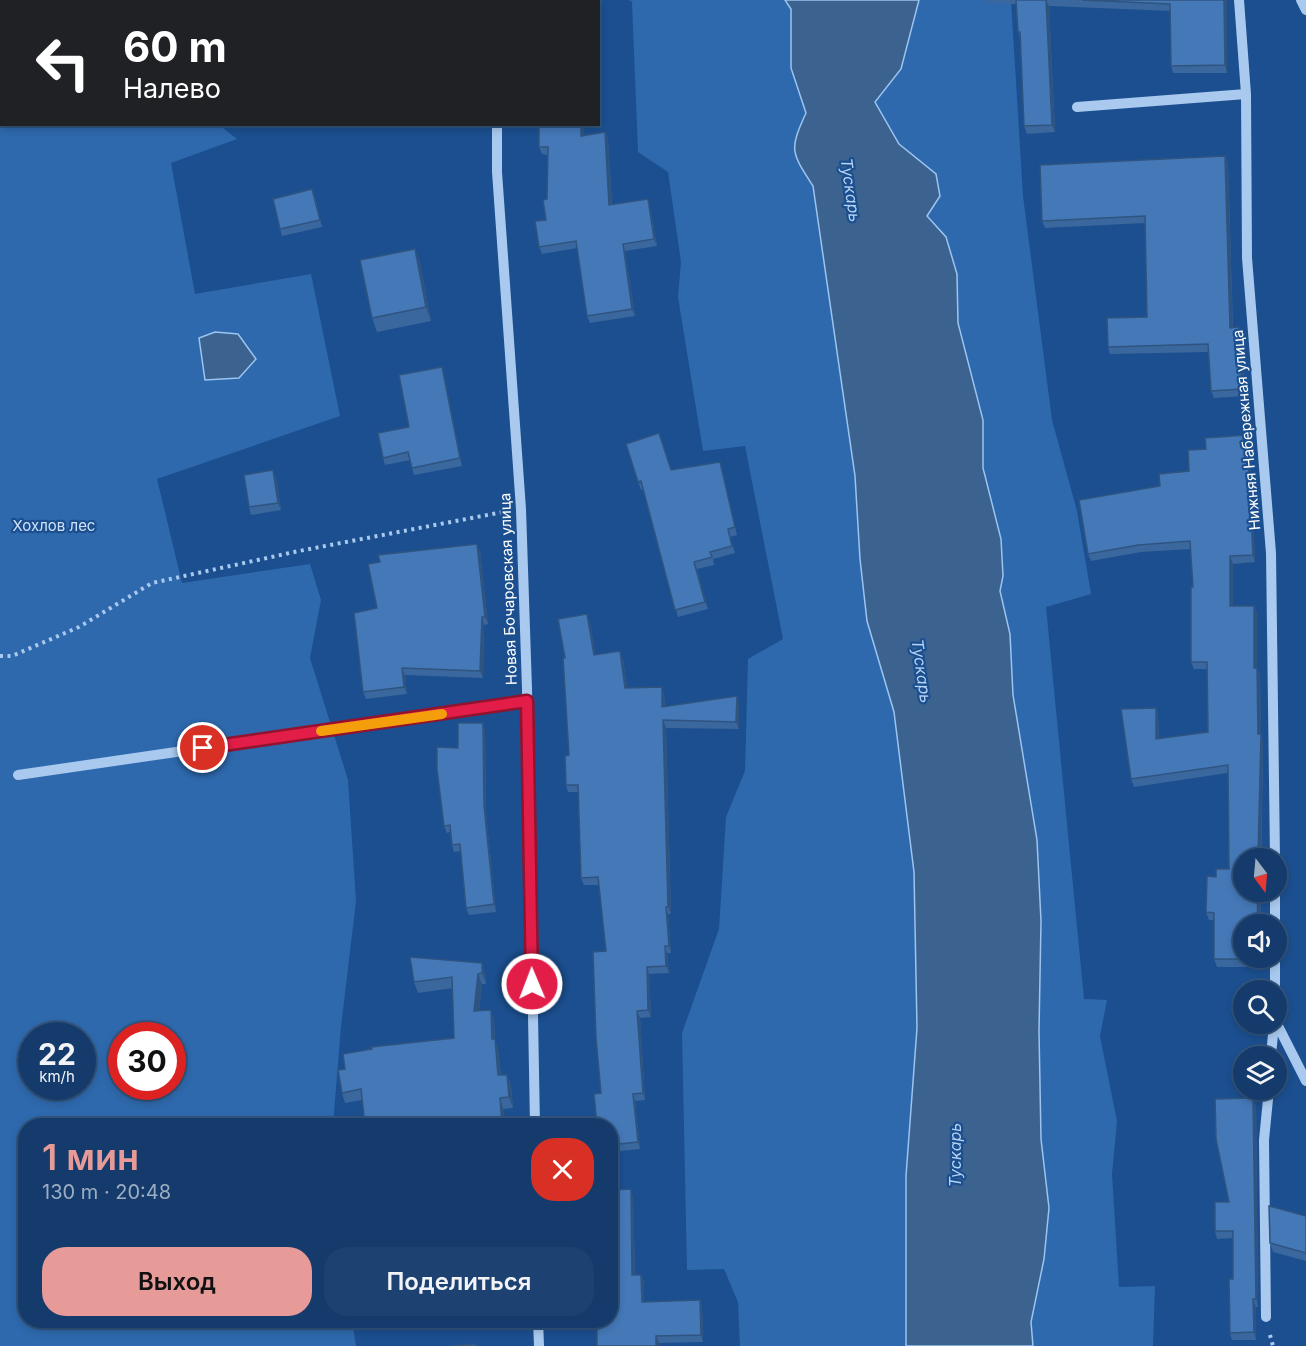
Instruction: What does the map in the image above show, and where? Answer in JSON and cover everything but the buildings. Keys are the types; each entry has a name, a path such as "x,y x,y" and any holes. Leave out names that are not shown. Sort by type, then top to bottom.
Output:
{"street":[{"name":"Нижняя Набережная улица","path":"1239,0 1246,94 1247,258 1271,553 1275,848"},
{"path":"1301,0 1306,10"},
{"path":"1077,107 1246,94"},
{"name":"Новая Бочаровская улица","path":"497,126 497,172 521,509 535,1118"},
{"path":"18,775 527,701"},
{"path":"1281,1034 1306,1081"},
{"path":"1266,1317 1264,1140 1268,1100"},
{"path":"538,1328 539,1346"}],"path":[{"path":"0,656 12,656 79,627 152,583 309,549 521,509"}],"green space":[{"path":"629,0 785,0 791,9 791,68 806,113 797,135 795,151 800,166 813,186 855,476 860,559 867,621 894,712 914,872 917,1028 906,1176 906,1346 740,1346 738,1302 724,1269 687,1270 682,1033 719,929 726,817 745,771 748,659 783,639 745,446 703,451 678,297 681,262 668,172 638,152 632,2"},
{"path":"919,0 1011,0 1023,196 1052,420 1077,511 1091,594 1046,607 1084,999 1107,1000 1100,1036 1117,1121 1112,1174 1119,1287 1155,1286 1153,1346 1033,1346 1031,1322 1044,1259 1049,1208 1041,1139 1039,1031 1041,921 1037,840 1013,695 1010,634 1000,591 1003,576 1001,539 983,468 983,420 958,323 957,274 946,237 927,216 940,196 936,174 899,144 875,101 901,69"},
{"name":"Хохлов лес","path":"0,126 220,126 237,139 171,163 195,294 311,274 340,416 157,479 182,583 310,564 321,600 310,658 348,780 356,901 341,1027 334,1118 18,1118 18,1328 353,1328 356,1346 0,1346"}],"water":[{"name":"Тускарь","path":"785,0 919,0 901,69 875,102 899,144 936,174 940,196 927,216 946,237 957,274 958,323 983,420 983,468 1001,539 1003,576 1000,591 1010,634 1013,695 1037,840 1041,921 1039,1031 1041,1139 1049,1208 1044,1259 1031,1322 1033,1346 906,1346 906,1176 917,1028 914,872 894,712 867,621 860,559 855,476 813,186 800,165 795,151 797,135 806,113 791,68 791,9"},
{"path":"215,332 238,334 256,359 239,378 205,380 199,338"}],"slow traffic":[{"path":"321,731 442,714"}],"route":[{"path":"203,748 527,701 532,984"}]}
